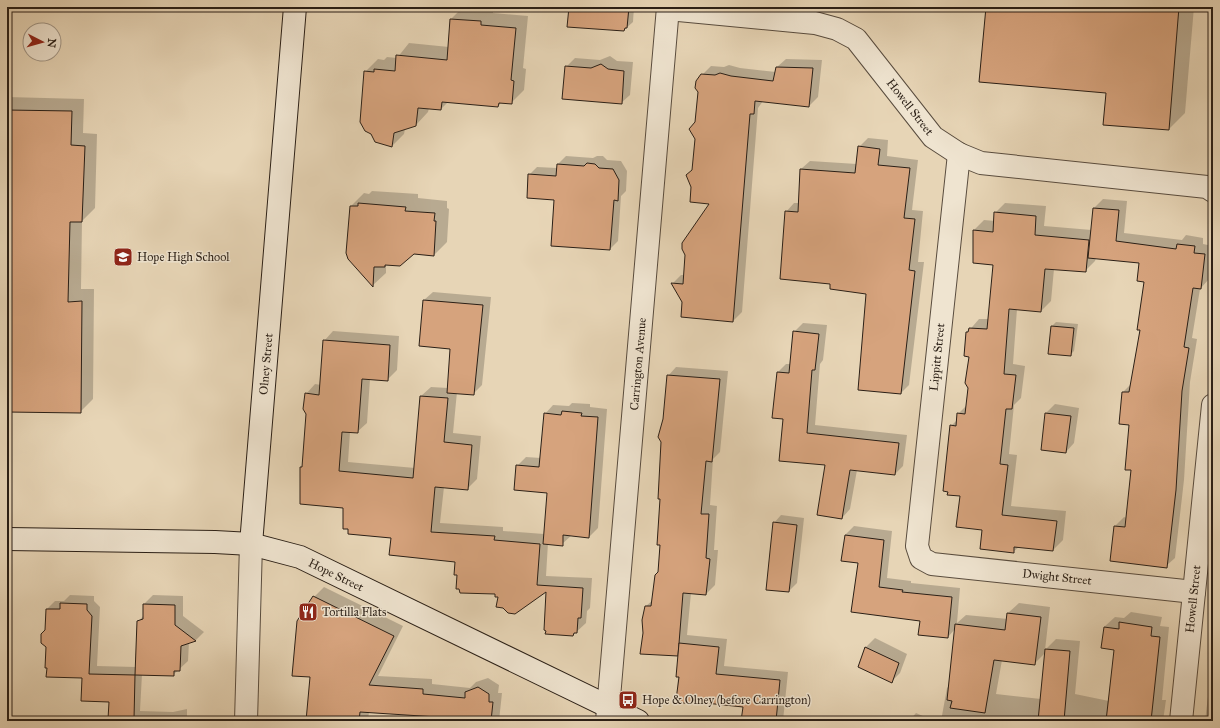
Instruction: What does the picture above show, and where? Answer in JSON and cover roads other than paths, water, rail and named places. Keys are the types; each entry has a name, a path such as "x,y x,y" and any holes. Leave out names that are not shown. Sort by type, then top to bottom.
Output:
{"street":[{"name":"Olney Street","path":"246,721 251,544 295,7"},
{"name":"Howell Street","path":"668,8 815,23 837,28 856,39 933,137 959,154 981,163 1206,187 1213,190"},
{"name":"Carrington Avenue","path":"608,714 668,8"},
{"name":"Lippitt Street","path":"920,558 917,546 959,154"},
{"name":"Howell Street","path":"1180,721 1213,405"},
{"name":"Hope Street","path":"7,539 215,542 251,544 300,557 608,714 638,721"},
{"name":"Dwight Street","path":"920,558 932,564 1194,592"}],"place":[{"name":"Hope High School","path":"123,257"},
{"name":"Tortilla Flats","path":"308,612"},
{"name":"Hope & Olney (before Carrington)","path":"628,700"}]}
